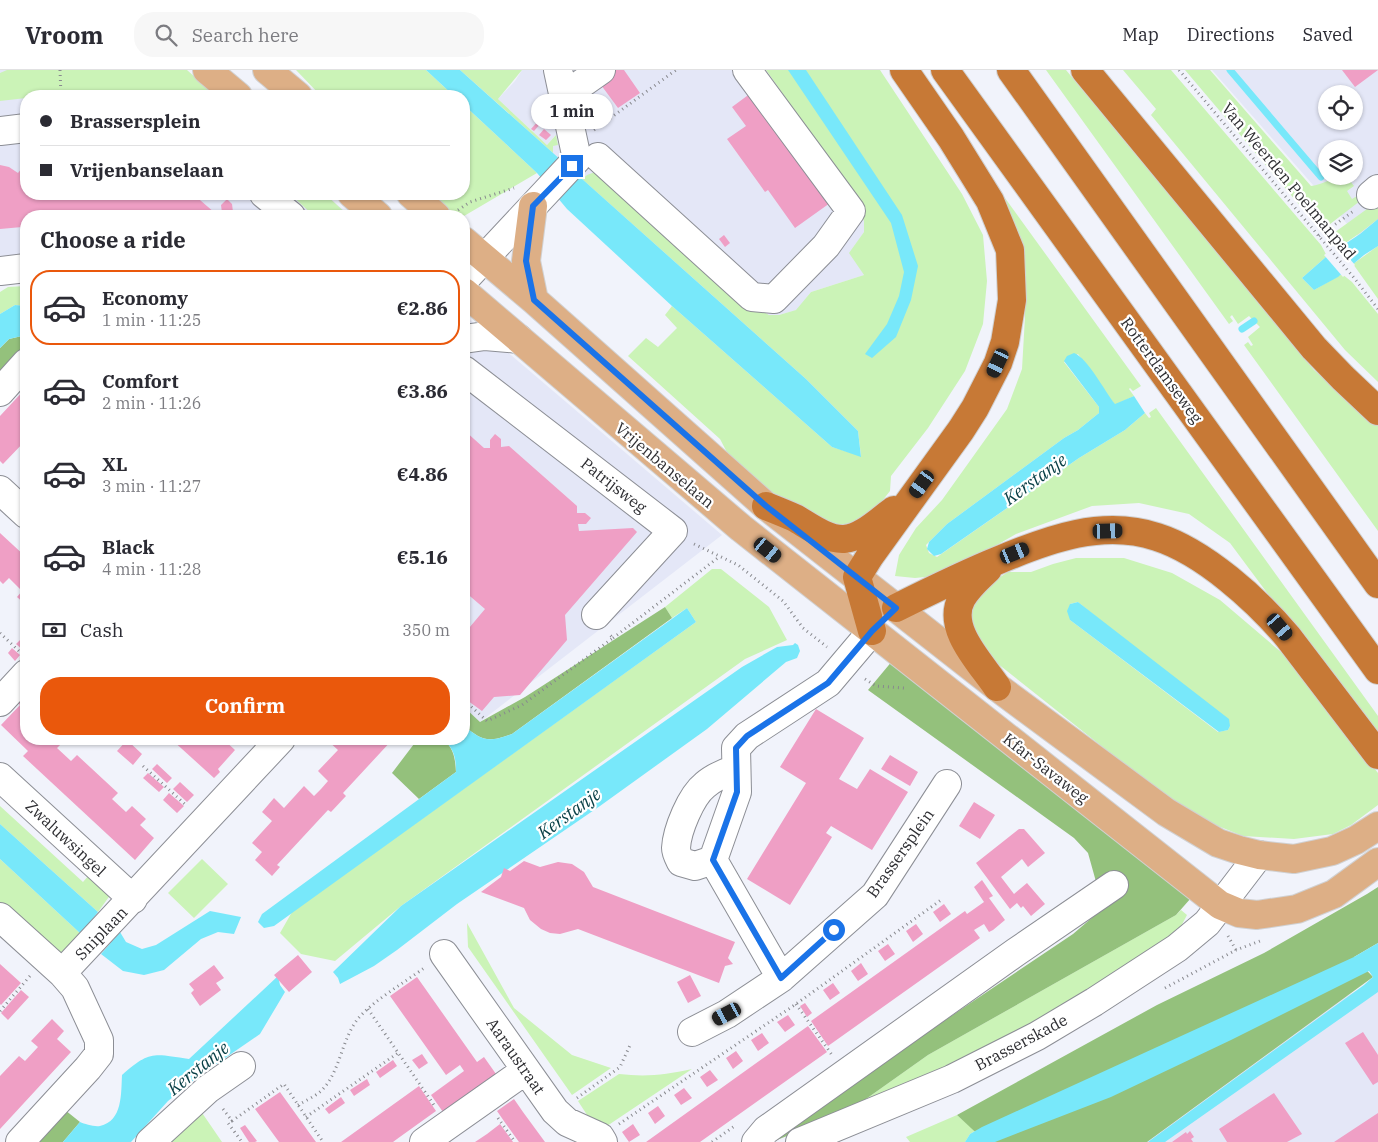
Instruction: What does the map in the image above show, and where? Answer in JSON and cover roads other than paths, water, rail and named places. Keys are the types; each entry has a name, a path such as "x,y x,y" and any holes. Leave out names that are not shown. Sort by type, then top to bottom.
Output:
{"highway":[{"path":"872,631 857,577 870,556 961,430 984,392 998,363 1005,342 1012,300 1010,250 990,201 951,138 904,70"},
{"name":"Rotterdamseweg","path":"945,70 1378,670"},
{"path":"1012,70 1378,584"},
{"path":"1085,70 1314,348 1378,410"},
{"path":"766,506 824,534 843,539 853,537 865,530 912,498"},
{"path":"896,608 956,578 1051,539 1093,531 1122,531 1157,537 1176,545 1213,568 1273,618 1378,755"},
{"path":"997,560 962,597 957,619 958,627 966,642 997,687"}],"main road":[{"path":"207,70 231,90"},
{"path":"267,70 291,90"},
{"path":"529,197 526,261 534,300"},
{"path":"359,200 371,210"},
{"path":"422,200 439,210"},
{"path":"470,246 534,300 766,506 997,687 1166,812 1218,843 1259,855 1294,859 1332,851 1356,840 1378,826"},
{"name":"Vrijenbanselaan","path":"470,297 741,528 822,594 872,631"},
{"path":"872,631 896,608"},
{"name":"Kfar-Savaweg","path":"872,631 1220,906"},
{"path":"1220,906 1238,913 1257,915 1297,909 1334,894 1378,862"}],"street":[{"path":"601,70 561,83 580,156 752,298 774,299 826,246 851,211 748,70"},
{"path":"0,131 20,129"},
{"path":"470,273 484,258 529,197 580,156"},
{"path":"271,200 284,210"},
{"path":"0,271 20,269"},
{"path":"470,338 485,336 519,339"},
{"path":"0,392 20,370"},
{"name":"Patrijsweg","path":"470,375 673,531 596,614"},
{"path":"0,490 20,508"},
{"path":"781,978 713,860 737,792 736,748 747,736 828,683 872,631"},
{"path":"0,702 20,680"},
{"name":"Sniplaan","path":"20,1142 99,1054 99,1040 75,988 54,966 133,899 274,745"},
{"path":"713,860 695,866 681,862 676,850 678,833 693,800 703,786 718,776 736,769"},
{"name":"Zwaluwsingel","path":"0,777 133,899"},
{"name":"Brassersplein","path":"692,1032 727,1014 781,978 875,895 948,784"},
{"name":"Brasserskade","path":"800,1142 952,1079 1037,1036 1094,1002 1177,948 1206,923 1259,855"},
{"path":"756,1142 766,1130 1016,952 1114,885"},
{"path":"0,917 54,966"},
{"name":"Aaraustraat","path":"444,954 555,1112 567,1122 602,1140"},
{"path":"150,1142 208,1089 241,1066"},
{"path":"424,1142 526,1070"}],"water":[{"path":"426,70 460,70 806,379 858,431 861,457 832,447 672,306 567,209 537,173 470,111 470,90 448,90"},
{"path":"788,70 806,70 902,215 918,266 911,300 896,337 872,358 865,354 887,324 899,296 904,272 891,223"},
{"path":"1378,219 1378,246 1338,277 1314,290 1302,278 1327,256 1360,234"},
{"path":"15,305 20,305 20,336 9,339 0,348 0,314"},
{"path":"1074,353 1085,361 1115,404 1134,396 1145,413 1125,430 1079,458 941,554 934,556 927,549 929,542 947,524 1099,413 1099,407 1064,361 1067,356"},
{"path":"1078,602 1229,719 1230,726 1228,730 1219,732 1070,620 1067,611 1070,604"},
{"path":"687,608 696,622 274,926 264,928 258,922 262,914 456,772 454,754 449,745 470,745 470,730 486,739 512,734"},
{"path":"795,643 800,651 797,658 786,662 707,729 600,806 457,904 374,966 340,984 333,972 401,906 742,667 777,647 793,645"},
{"path":"0,824 98,912 81,934 0,859"},
{"path":"210,911 241,917 234,934 218,932 201,939 164,970 144,975 123,971 101,954 120,932 126,942 142,949 156,945"},
{"path":"1378,943 1378,992 1165,1142 1148,1142 1364,985 1373,977 1369,971 1111,1097 995,1142 965,1142 970,1134 982,1127 1354,957"},
{"path":"278,976 280,985 285,992 260,1034 199,1076 168,1101 131,1142 63,1142 80,1122 92,1126 100,1126 108,1123 113,1118 121,1098 122,1075 131,1067 146,1058 160,1055 189,1059"}],"waterway":[{"path":"1230,70 1318,173"},
{"name":"Kerstanje","path":"1242,329 1254,321"}]}
